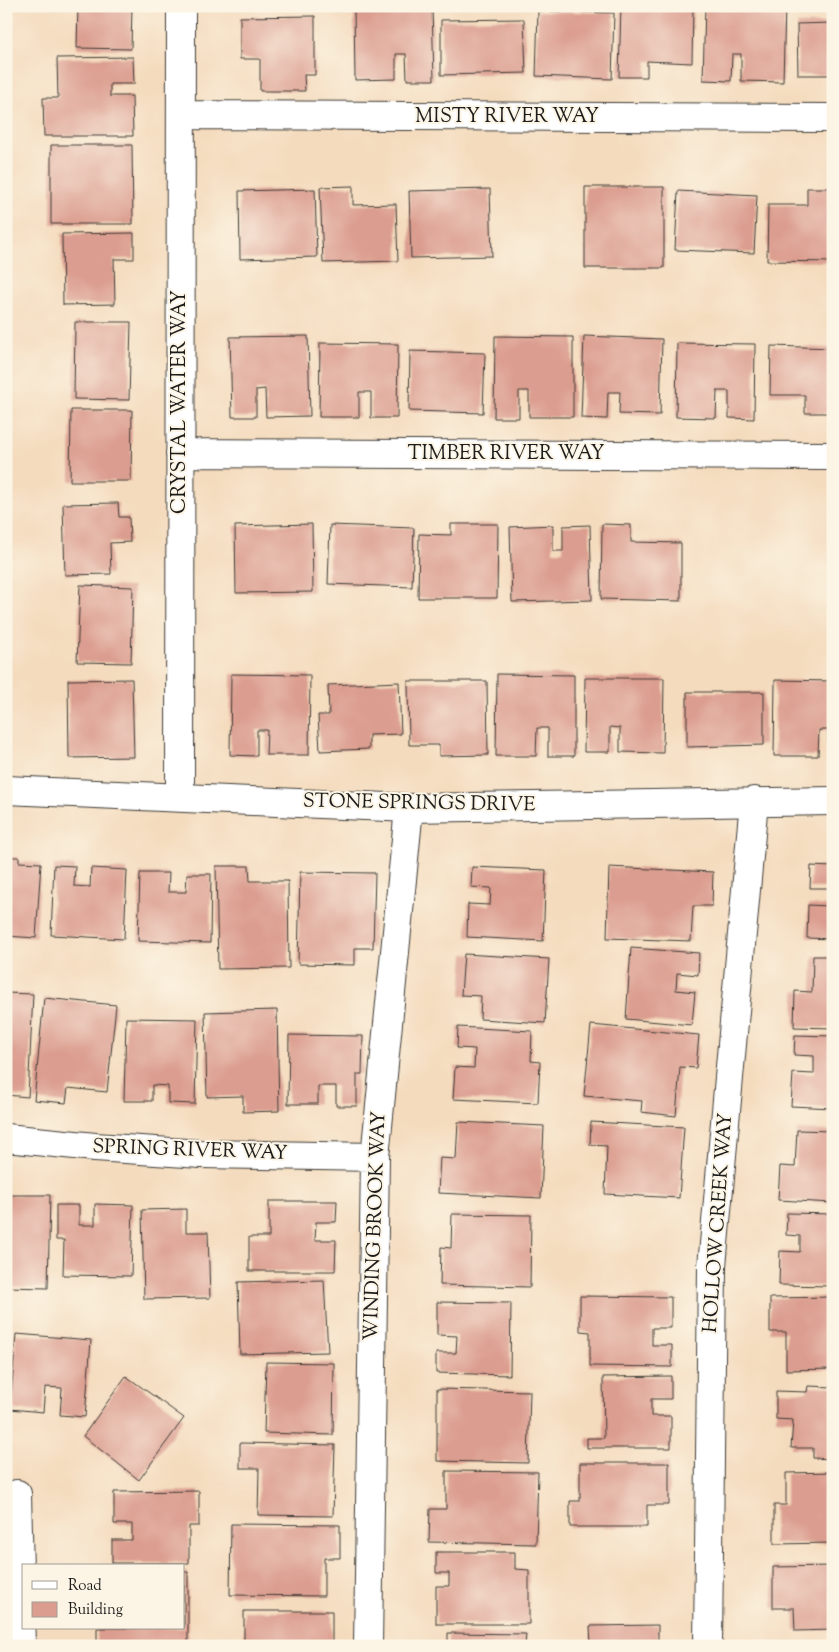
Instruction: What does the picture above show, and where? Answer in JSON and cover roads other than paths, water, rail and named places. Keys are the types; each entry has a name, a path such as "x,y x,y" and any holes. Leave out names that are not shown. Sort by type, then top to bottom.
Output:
{"street":[{"name":"CRYSTAL WATER WAY","path":"180,797 181,6"},
{"name":"MISTY RIVER WAY","path":"181,116 833,118"},
{"name":"TIMBER RIVER WAY","path":"180,453 833,456"},
{"name":"STONE SPRINGS DRIVE","path":"6,790 409,808 833,801"},
{"name":"HOLLOW CREEK WAY","path":"708,1646 712,1266 754,801"},
{"name":"WINDING BROOK WAY","path":"368,1646 375,1156 409,808"},
{"name":"SPRING RIVER WAY","path":"6,1138 95,1147 201,1154 375,1156"},
{"path":"16,1494 21,1646"}]}
